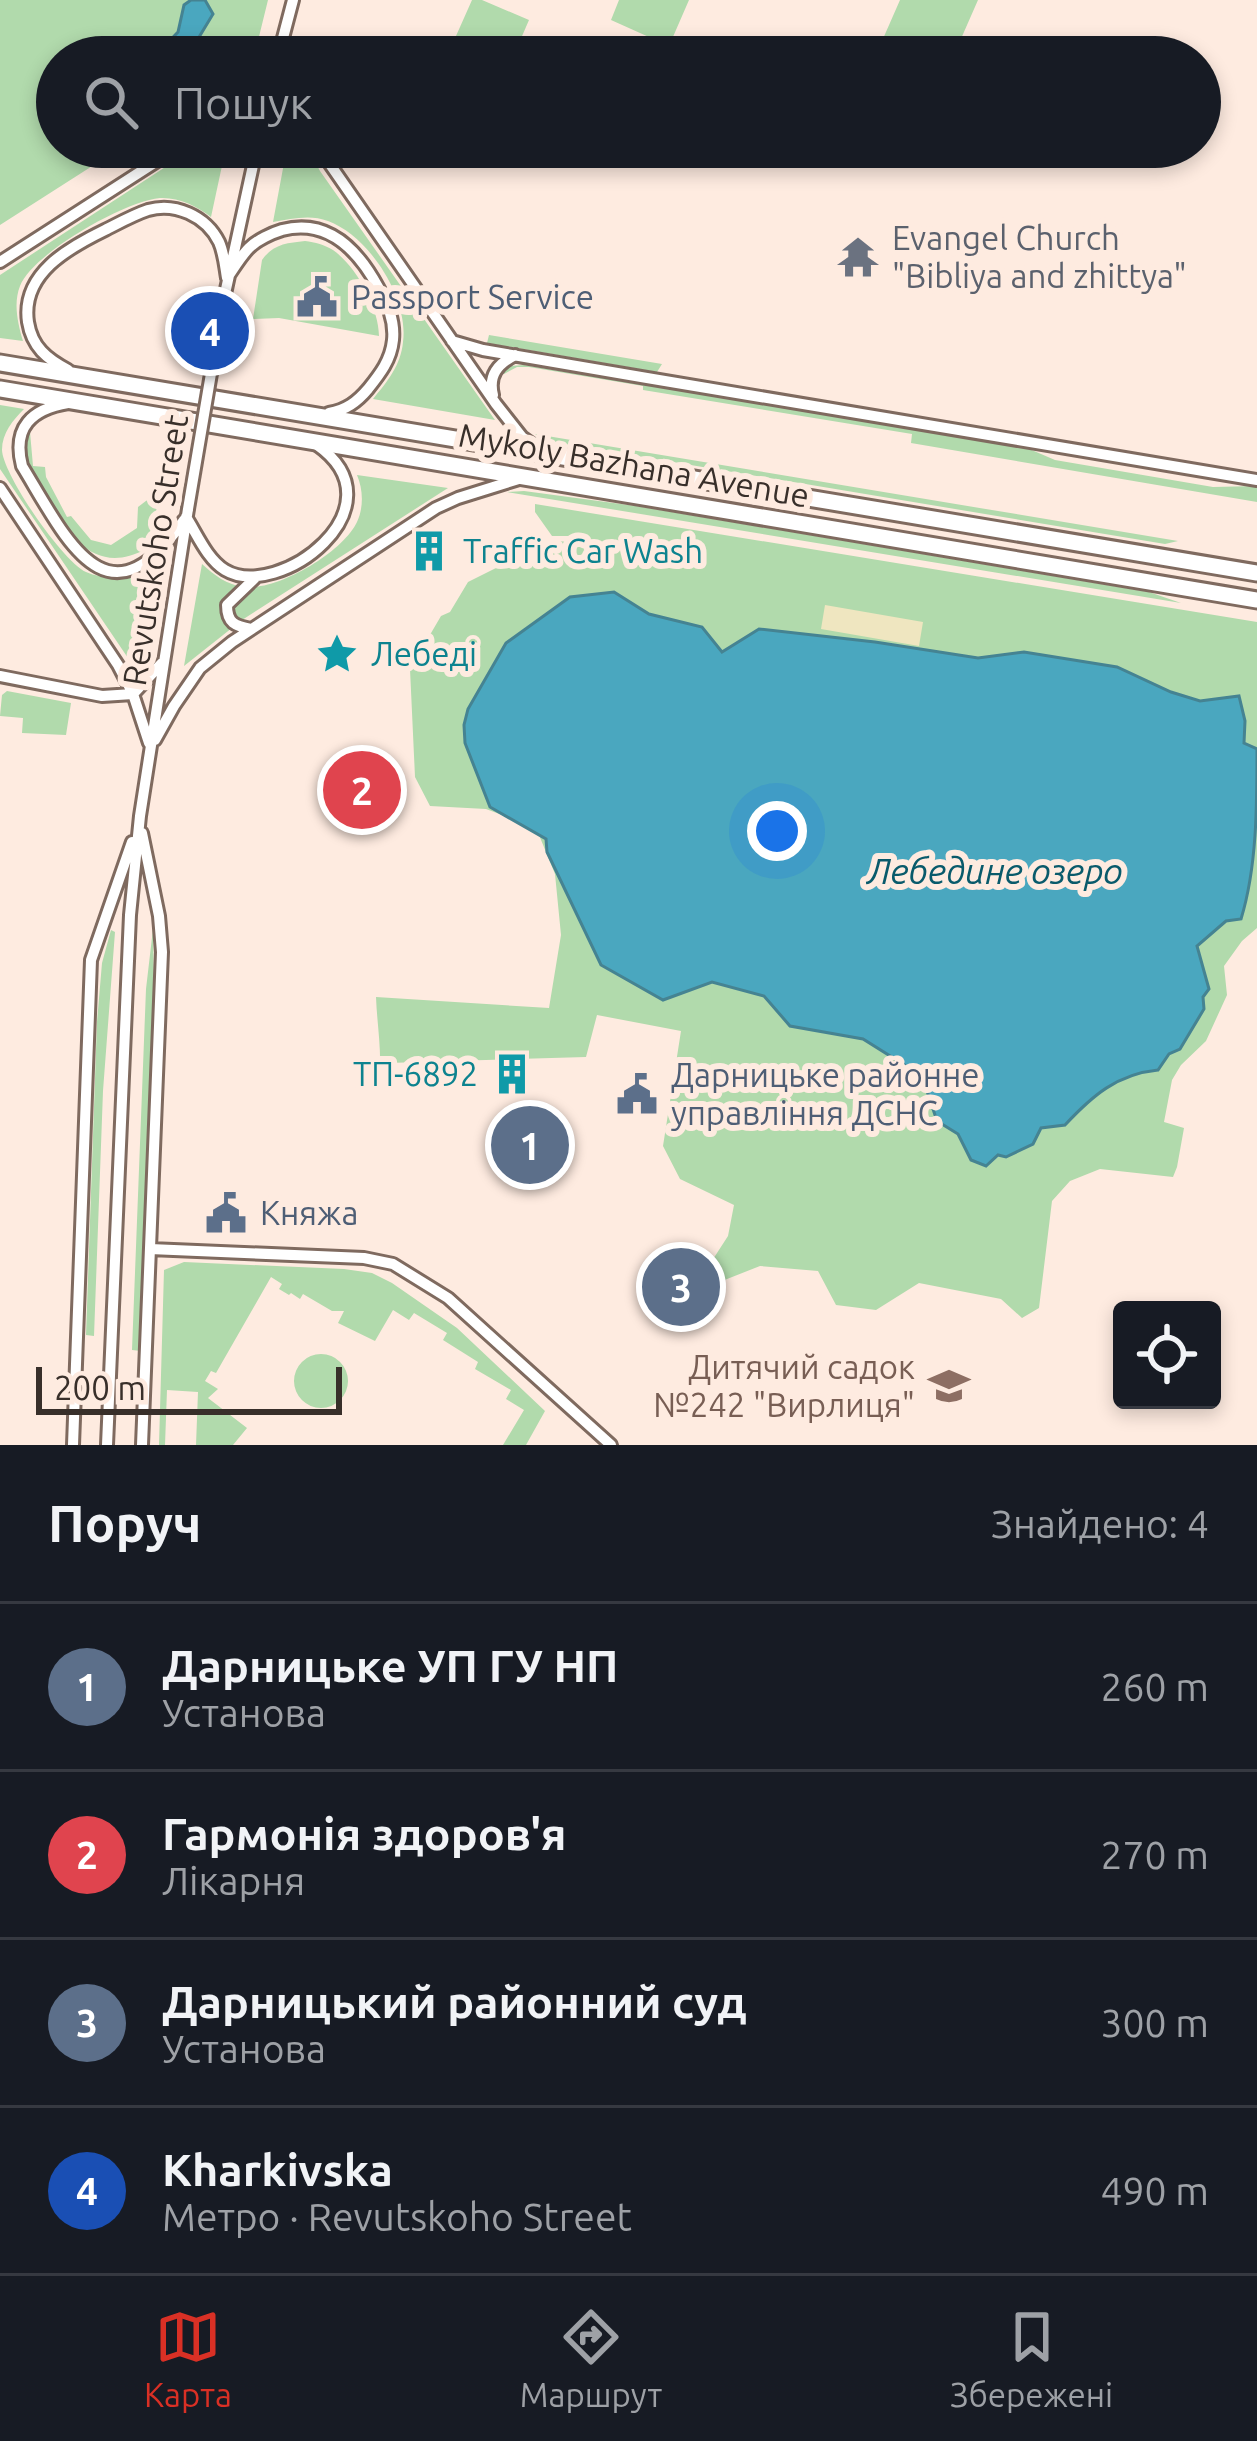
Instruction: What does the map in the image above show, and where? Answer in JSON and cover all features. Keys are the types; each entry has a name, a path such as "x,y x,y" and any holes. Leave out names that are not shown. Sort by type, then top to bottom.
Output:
{"highway":[{"name":"Mykoly Bazhana Avenue","path":"0,363 1257,573"},
{"name":"Mykoly Bazhana Avenue","path":"0,389 1257,600"}],"street":[{"path":"284,36 293,0"},
{"path":"0,262 145,168"},
{"name":"Revutskoho Street","path":"107,1445 130,915 140,822 227,278 252,168"},
{"path":"331,168 496,404 522,437 546,454"},
{"path":"82,376 36,346 27,307 40,274 84,240 147,211 187,212 218,241 227,278"},
{"path":"227,278 250,246 298,227 336,236 374,279 393,330 386,365 362,397 346,409 314,415"},
{"path":"452,341 515,356 1257,480"},
{"path":"496,404 492,378 498,365 515,356"},
{"path":"76,402 50,406 32,417 23,429 19,452 22,466 73,549 105,570 133,569 147,564 168,544 187,513 222,568 255,578"},
{"path":"251,629 235,626 227,616 227,605 255,578 290,566 325,543 343,518 348,490 345,475 329,454 309,440"},
{"path":"151,748 200,668 251,629 436,508 524,477"},
{"path":"0,488 111,652 134,694 151,748"},
{"path":"0,676 102,696 134,694 165,660"},
{"name":"Revutskoho Street","path":"140,822 162,952 142,1445"},
{"name":"Revutskoho Street","path":"73,1445 91,960 140,822"},
{"path":"150,1249 364,1258 393,1264 448,1298 611,1445"}],"green space":[{"path":"0,0 268,0 259,36 36,36 36,168 89,168 0,225"},
{"path":"472,0 529,20 522,36 456,36"},
{"path":"619,0 689,0 673,36 647,36 611,20"},
{"path":"900,0 978,0 962,36 884,36"},
{"path":"164,168 222,168 211,217 174,199 144,201 82,231 42,259 18,293 23,341 0,338 0,275"},
{"path":"283,168 318,168 495,420 373,399 402,350 403,325 393,288 371,254 343,229 314,218 273,222"},
{"path":"305,241 330,248 350,266 371,301 379,336 279,318 253,319 262,260 276,247"},
{"path":"489,335 662,364 657,372 487,343"},
{"path":"524,365 1027,448 1055,460 1213,487 1257,486 1257,502 911,443 912,434 643,390 643,386 529,367 504,374 510,366"},
{"path":"0,405 24,409 4,438 5,462 23,497 63,552 94,575 118,577 151,571 141,646 133,658 128,658 0,469"},
{"path":"30,432 33,466 45,467 67,517 91,540 111,545 137,528 138,507 159,491 146,549 124,557 105,557 74,538 28,467 25,449"},
{"path":"535,434 1178,541 1165,544 547,441"},
{"path":"357,475 448,488 242,620 184,666 202,564 221,579 244,587 274,583 308,567 350,534 357,522 362,498"},
{"path":"524,491 1149,592 1181,603 507,492"},
{"name":"Лебедине озеро","path":"535,504 1257,622 1257,928 1224,966 1227,995 1206,1041 1172,1080 1164,1122 1184,1128 1173,1177 1100,1169 1070,1181 1052,1201 1039,1308 1022,1318 1001,1299 919,1283 876,1310 836,1305 818,1271 760,1266 722,1281 706,1270 728,1236 734,1205 680,1179 663,1146 681,1031 597,1015 586,1057 388,1063 380,1071 376,997 549,1008 561,935 555,874 539,835 486,809 430,806 415,777 410,669 441,616 450,612 468,582 552,540 698,560 552,536 535,512"},
{"path":"7,691 71,703 66,735 22,733 23,718 0,716 2,695"},
{"path":"153,929 141,1351 132,1350 146,989"},
{"path":"111,930 115,932 103,1091 94,1336 86,1335 97,1022 102,963"},
{"path":"184,1262 372,1273 457,1328 545,1411 526,1445 503,1445 524,1410 506,1399 511,1390 475,1369 478,1362 443,1340 447,1333 414,1313 409,1320 393,1310 375,1341 338,1323 344,1311 332,1311 303,1294 300,1299 289,1295 271,1277 216,1373 211,1371 205,1381 218,1389 208,1398 247,1428 233,1445 196,1445 198,1392 167,1390 165,1445 159,1445 164,1270"},
{"path":"321,1354 340,1362 348,1381 340,1400 321,1408 302,1400 294,1381 302,1362"}],"sand":[{"path":"825,605 923,622 919,646 821,629"}],"water":[{"path":"205,0 213,14 200,36 174,36 184,5"},
{"name":"Лебедине озеро","path":"614,592 649,614 702,627 722,652 759,629 978,658 1024,652 1117,667 1200,701 1239,696 1244,743 1257,749 1250,878 1241,919 1226,921 1197,946 1209,989 1203,997 1204,1009 1180,1049 1169,1054 1158,1070 1118,1082 1095,1096 1065,1125 1041,1128 1033,1144 1006,1157 998,1155 986,1166 971,1160 958,1134 937,1121 922,1076 863,1039 790,1026 764,996 712,982 663,1000 601,965 547,852 546,839 490,807 465,743 464,725 468,709 506,643 570,597"}],"place":[{"name":"Evangel Church \"Bibliya and zhittya\"","path":"858,257"},
{"name":"Passport Service","path":"317,297"},
{"name":"Kharkivska","path":"210,331"},
{"name":"Traffic Car Wash","path":"429,551"},
{"name":"Лебеді","path":"337,654"},
{"name":"Гармонія здоров'я","path":"362,790"},
{"name":"ТП-6892","path":"512,1074"},
{"name":"Дарницьке районне управління ДСНС","path":"637,1094"},
{"name":"Дарницьке УП ГУ НП","path":"530,1145"},
{"name":"Княжа","path":"226,1213"},
{"name":"Дарницький районний суд","path":"681,1287"},
{"name":"Дитячий садок №242 \"Вирлиця\"","path":"949,1386"}]}
